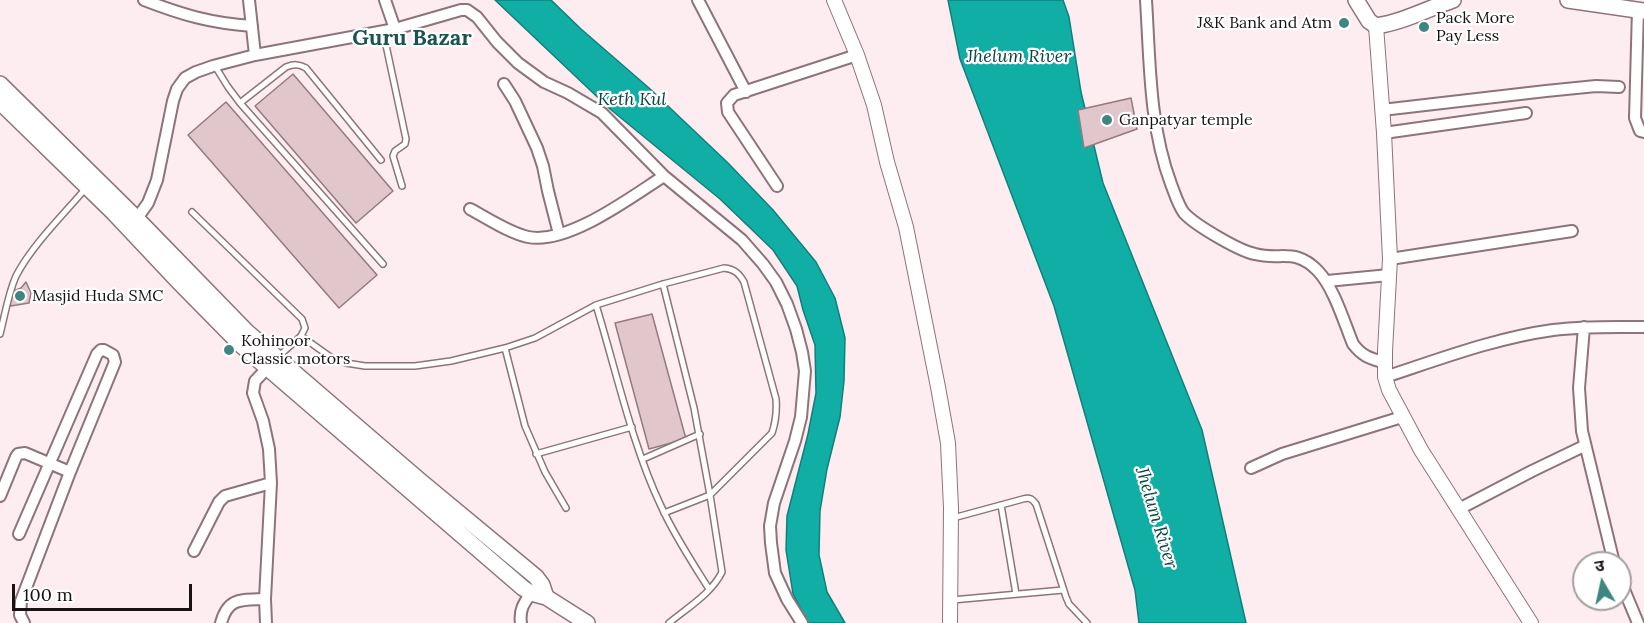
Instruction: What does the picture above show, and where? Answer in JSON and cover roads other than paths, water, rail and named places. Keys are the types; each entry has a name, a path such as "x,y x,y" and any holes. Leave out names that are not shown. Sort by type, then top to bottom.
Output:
{"main road":[{"path":"1356,0 1369,21 1376,26 1407,18 1453,0"},
{"path":"1568,0 1641,10"},
{"path":"0,84 133,224 247,332 272,363 536,576 542,585 538,595 587,623"},
{"path":"0,102 88,187 133,224"}],"street":[{"path":"144,0 177,13 207,21 252,26"},
{"path":"249,0 255,55"},
{"path":"385,0 395,29"},
{"path":"698,0 746,92"},
{"path":"834,0 857,55 874,105 887,162 906,226 948,443 951,518 950,623"},
{"path":"1146,0 1151,96 1155,123 1164,166 1179,205 1194,222 1239,248 1254,254 1294,256 1302,259 1326,281 1353,344 1360,354 1385,363"},
{"path":"133,224 148,203 157,180 173,101 177,89 185,78 196,72 255,55 395,29 467,10 477,17 518,63 544,82 602,113 664,176 742,240 776,282 796,329 805,371 801,417 774,503 770,526 771,543 775,573 802,623"},
{"path":"1641,10 1635,118 1636,125 1640,131 1644,132"},
{"path":"1376,26 1390,259 1385,377 1402,417 1421,450 1531,623"},
{"path":"777,186 728,112 729,99 734,95 857,55"},
{"path":"504,84 515,101 537,148 559,234"},
{"path":"1382,110 1596,86 1618,87"},
{"path":"1384,133 1526,113"},
{"path":"470,209 525,236 537,238 573,230 664,176"},
{"path":"1390,259 1572,231"},
{"path":"1326,281 1389,275"},
{"path":"1385,377 1492,343 1533,333 1584,327 1644,327"},
{"path":"1584,327 1579,388 1581,431 1611,551"},
{"path":"19,534 97,354 104,350 113,355 115,362 21,601 20,615 24,623"},
{"path":"266,623 265,599 271,483 269,449 263,421 253,393 255,381 272,363"},
{"path":"1251,468 1282,454 1402,417"},
{"path":"1459,509 1584,446"},
{"path":"0,496 18,454 25,453 70,472"},
{"path":"194,551 219,502 225,496 271,483"},
{"path":"521,623 520,613 523,604 538,595"},
{"path":"221,623 227,608 233,603 239,600 265,599"},
{"path":"1632,609 1638,623"}],"lane":[{"path":"383,31 406,139 405,144 395,151 393,156 402,186"},
{"path":"240,103 286,67 294,64 301,65 306,68 381,160"},
{"path":"216,66 240,103 383,264"},
{"path":"0,334 16,276 31,253 88,187"},
{"path":"192,212 302,319 305,328 301,336 272,363"},
{"path":"301,336 332,358 346,363 365,366 415,366 451,361 535,338 596,305 663,284 724,268 732,269 740,274 744,282 776,399 777,412 771,433 710,495 664,513"},
{"path":"663,284 700,434 722,572 718,581 709,590 669,623"},
{"path":"596,305 632,427 664,513 709,590"},
{"path":"505,348 525,426 536,454 566,508"},
{"path":"536,454 632,427"},
{"path":"643,459 700,434"},
{"path":"951,518 1028,498 1033,500 1063,590 1070,604 1087,623"},
{"path":"1001,505 1016,594"},
{"path":"950,600 1063,590"}],"water":[{"name":"Keth Kul","path":"495,0 551,0 728,163 773,210 816,262 835,298 845,338 840,417 827,469 820,511 819,555 827,592 845,623 808,623 793,594 786,550 787,516 816,393 815,345 797,286 773,250 720,199 610,109"},
{"name":"Jhelum River","path":"948,0 1063,0 1069,17 1081,92 1103,183 1202,430 1246,623 1139,623 1135,590 1054,306 960,59"}],"place":[{"name":"J&K Bank and Atm","path":"1344,23"},
{"name":"Pack More Pay Less","path":"1424,27"},
{"name":"Ganpatyar temple","path":"1107,120"},
{"name":"Masjid Huda SMC","path":"20,296"},
{"name":"Kohinoor Classic motors","path":"229,350"}],"district":[{"name":"Guru Bazar","path":"412,39"}]}
